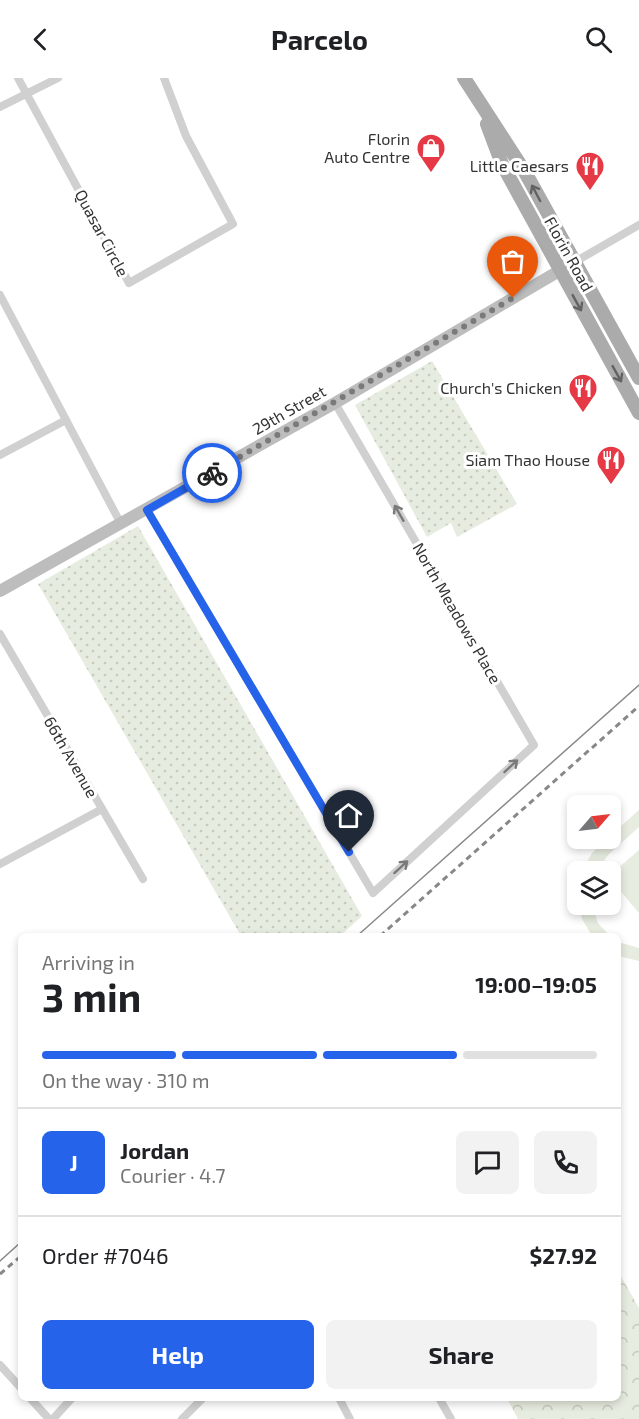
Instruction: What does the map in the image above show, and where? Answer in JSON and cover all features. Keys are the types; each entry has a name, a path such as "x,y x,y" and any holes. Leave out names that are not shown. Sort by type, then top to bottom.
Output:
{"main road":[{"name":"Florin Road","path":"464,78 516,157 639,378"},
{"name":"Florin Road","path":"480,105 502,164 639,413"}],"street":[{"path":"18,78 27,94"},
{"path":"0,106 58,78"},
{"name":"Quasar Circle","path":"27,94 129,283 233,224 186,136 164,78"},
{"path":"559,271 639,225"},
{"name":"29th Street","path":"0,591 335,403 559,271"},
{"path":"0,295 121,524"},
{"name":"North Meadows Place","path":"147,510 373,893 534,745 335,403"},
{"path":"0,455 66,420"},
{"name":"66th Avenue","path":"0,634 143,879"},
{"path":"0,864 102,809"},
{"path":"0,1365 18,1385"},
{"path":"33,1401 51,1419 69,1401"},
{"path":"182,1419 200,1401"},
{"path":"341,1401 350,1419"},
{"path":"441,1401 451,1419"}],"green space":[{"path":"432,361 517,504 457,537 451,523 427,537 355,405"},
{"path":"138,526 362,916 343,933 239,933 38,584"},
{"path":"639,810 639,827 621,843 621,826"},
{"path":"596,849 615,849 604,861 588,861"},
{"path":"639,850 639,913 621,892 621,866"},
{"path":"581,915 595,915 598,923 607,933 590,933"},
{"path":"621,943 639,948 639,961 621,957"},
{"path":"621,1276 639,1308 639,1419 518,1419 509,1401 621,1401"}],"tram line":[{"path":"360,933 639,685"},
{"path":"0,1261 18,1245"}],"railway":[{"path":"383,933 639,706"},
{"path":"0,1274 18,1259"}],"way so far":[{"path":"212,473 513,298"}],"place":[{"name":"Florin Auto Centre","path":"431,174"},
{"name":"Little Caesars","path":"590,192"},
{"name":"Church's Chicken","path":"583,414"},
{"name":"Siam Thao House","path":"611,486"}],"route":[{"path":"212,473 147,510 349,852"}]}
